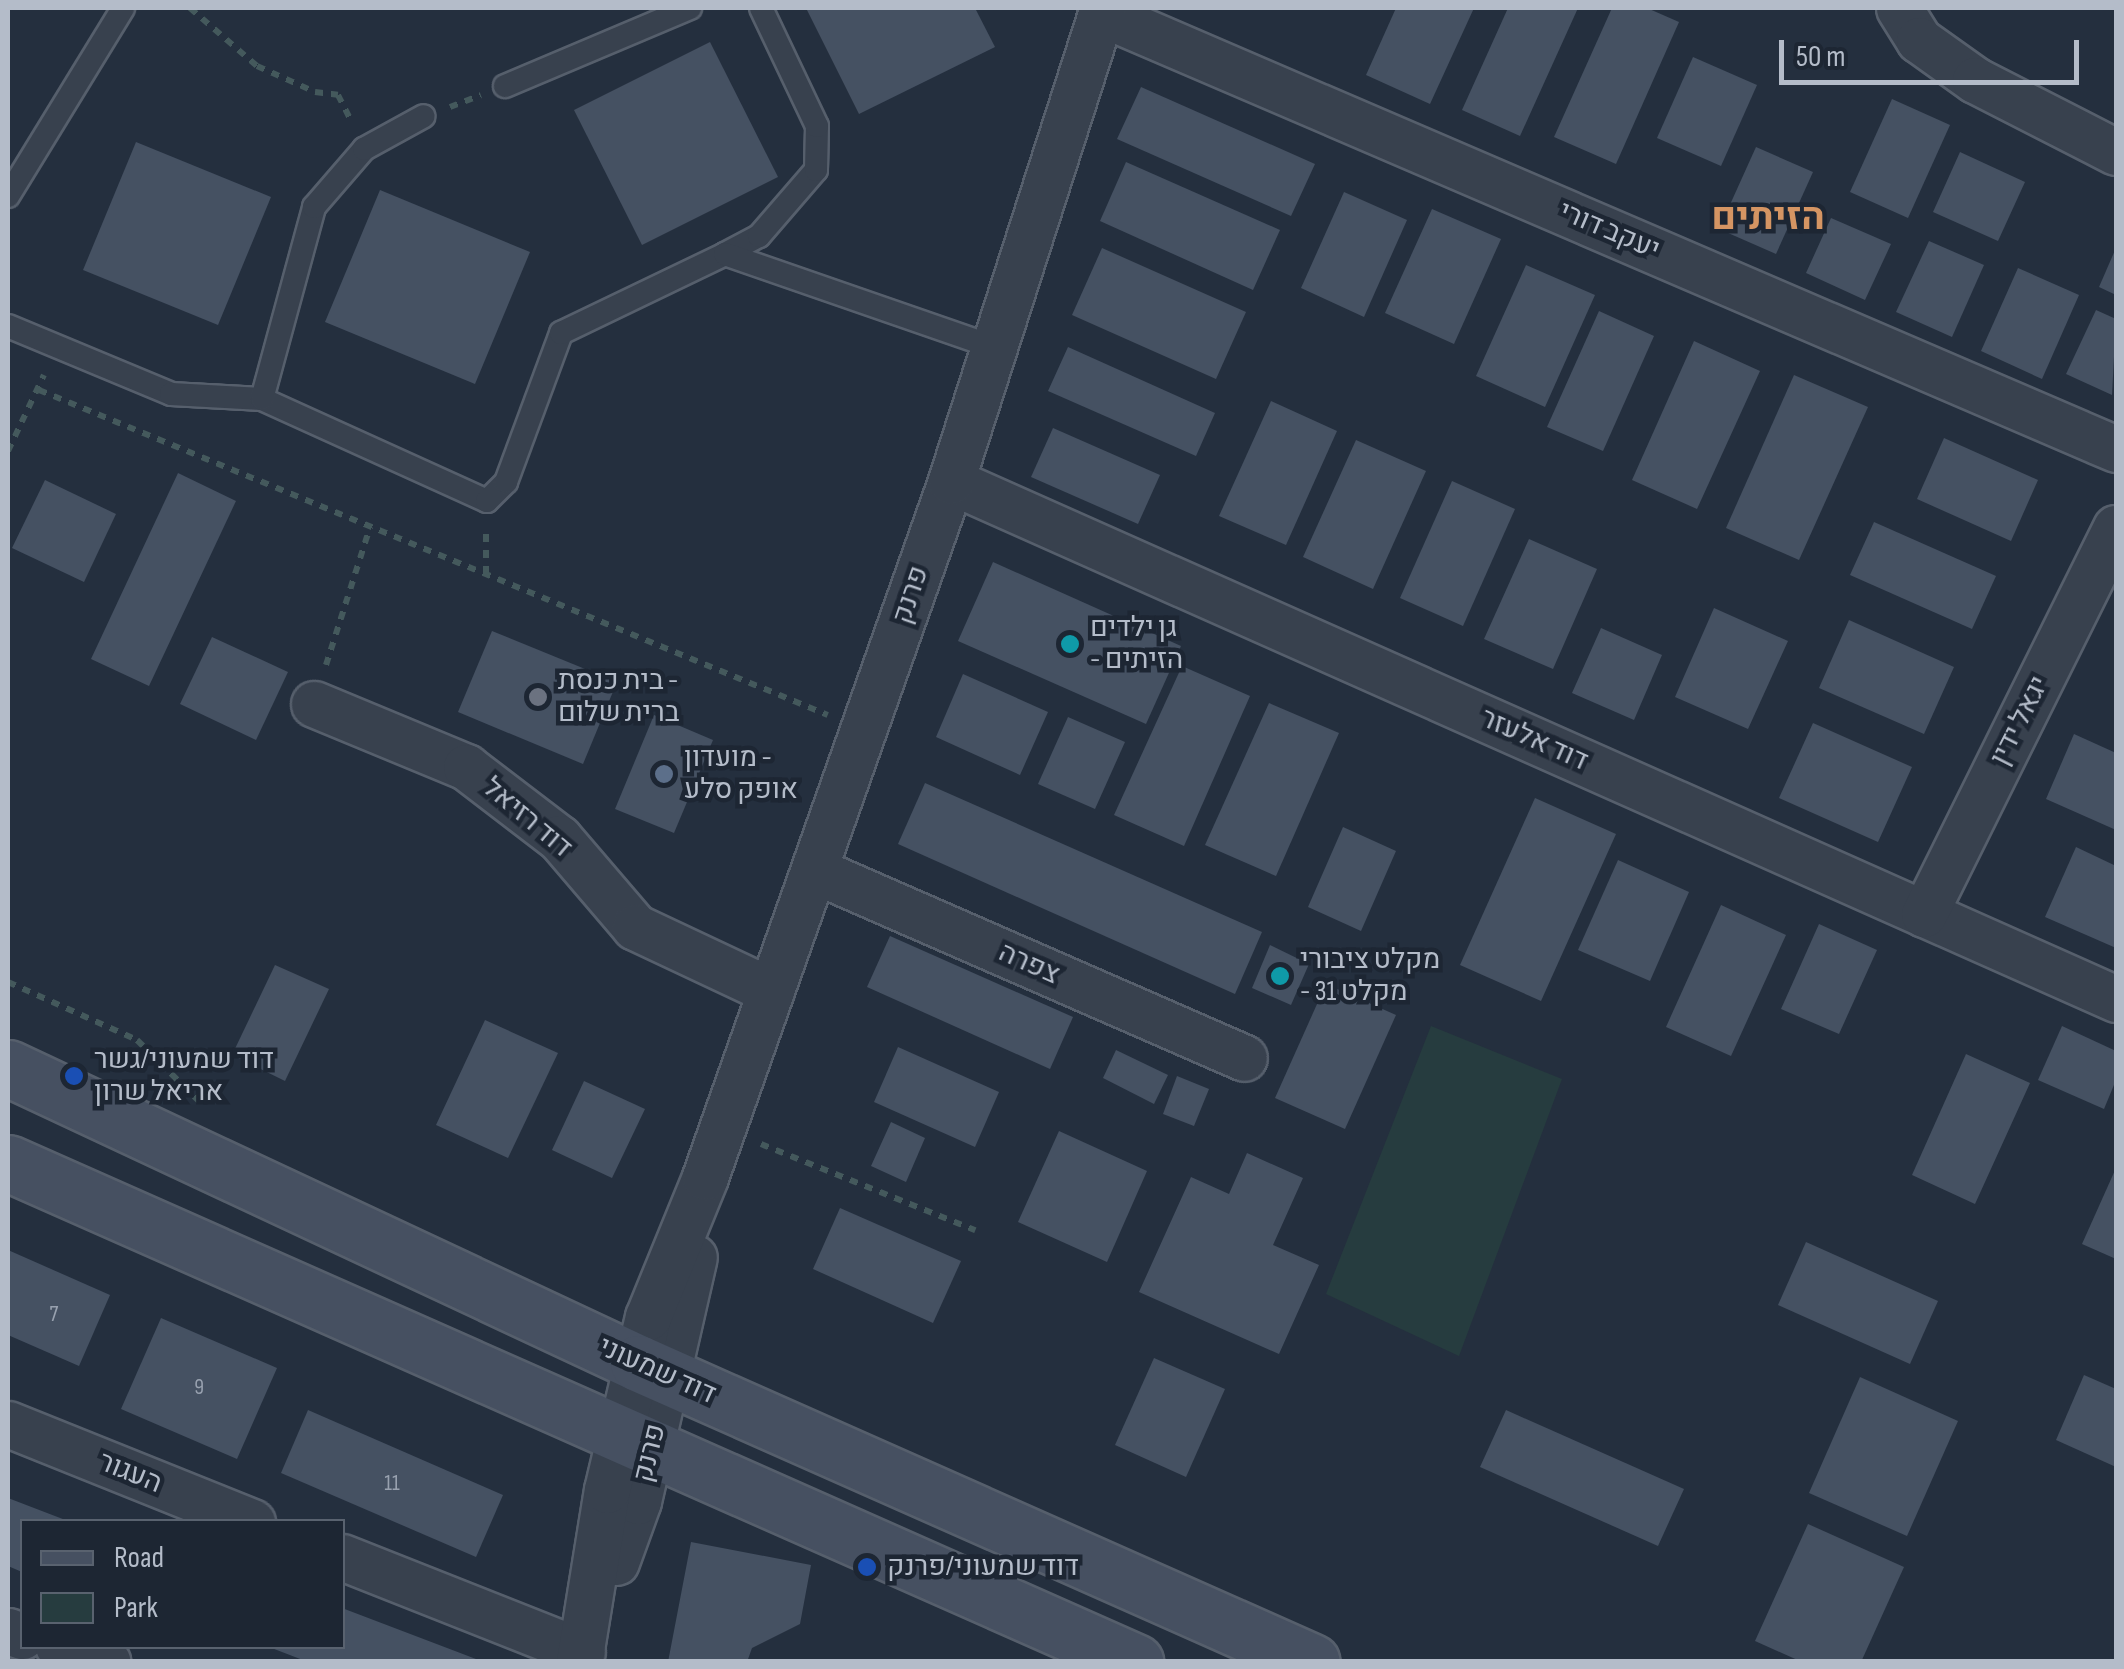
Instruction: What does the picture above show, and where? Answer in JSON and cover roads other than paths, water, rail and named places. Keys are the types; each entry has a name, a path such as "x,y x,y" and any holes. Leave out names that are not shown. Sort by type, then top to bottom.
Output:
{"main road":[{"name":"דוד שמעוני","path":"8,1068 653,1370 1312,1662"},
{"path":"8,1162 1136,1662"}],"street":[{"path":"1899,8 1920,40 1975,80 2116,152"},
{"name":"פרנק","path":"580,1657 705,1177 951,481 1102,10"},
{"name":"יעקב דורי","path":"1102,10 2116,448"},
{"name":"דוד אלעזר","path":"951,481 2116,1000"},
{"name":"יגאל ידין","path":"1924,914 2116,528"},
{"name":"דוד רזיאל","path":"314,704 466,767 559,838 634,927 770,990"},
{"name":"צפרה","path":"814,870 1244,1058"},
{"name":"העגור","path":"8,1424 245,1519"},
{"path":"345,1558 580,1657"},
{"path":"67,1649 108,1662"}],"lane":[{"path":"8,196 122,8"},
{"path":"506,86 690,8"},
{"path":"8,326 171,394 262,399 487,500 506,482 561,333 760,236 816,170 817,126 761,8"},
{"path":"262,399 314,207 364,150 424,116"},
{"path":"724,254 994,347"}],"place":[{"name":"גן ילדים - הזיתים","path":"1070,644"},
{"name":"בית כנסת - ברית שלום","path":"538,697"},
{"name":"מועדון - אופק סלע","path":"664,774"},
{"name":"מקלט ציבורי - מקלט 31","path":"1280,976"},
{"name":"דוד שמעוני/גשר אריאל שרון","path":"74,1076"},
{"name":"דוד שמעוני/פרנק","path":"867,1567"}],"district":[{"name":"הזיתים","path":"1768,218"}]}
